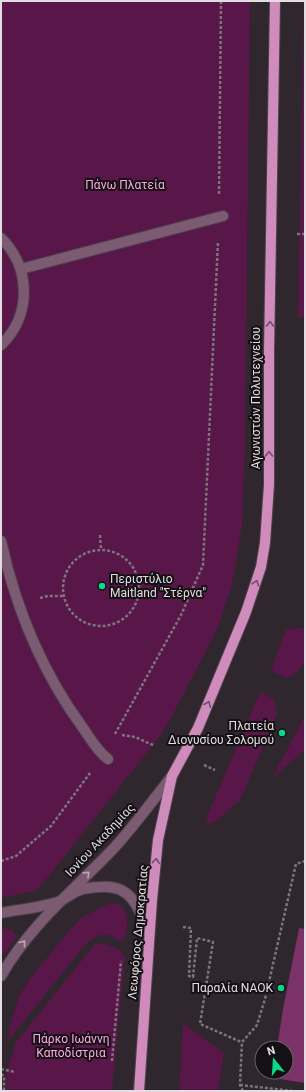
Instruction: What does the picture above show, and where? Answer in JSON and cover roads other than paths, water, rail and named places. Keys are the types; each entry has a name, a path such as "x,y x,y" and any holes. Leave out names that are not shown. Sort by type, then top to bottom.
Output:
{"main road":[{"name":"Αγωνιστών Πολυτεχνείου","path":"172,776 198,728 246,612 261,567 265,543 269,485 275,1"},
{"name":"Λεωφόρος Δημοκρατίας","path":"139,1091 149,934 158,840 172,776"}],"street":[{"path":"21,269 221,217"},
{"path":"1,238 15,254 21,269 25,288 23,306 17,324 7,340 1,345"},
{"path":"1,541 18,605 31,638 48,674 73,714 106,757"},
{"name":"Ιονίου Ακαδημίας","path":"1,976 9,962 35,929 59,902 130,831 172,776"},
{"name":"Ιονίου Ακαδημίας","path":"59,902 77,892 92,888 110,886 123,890 133,899 139,908 149,934"},
{"path":"1,913 59,902"}],"place":[{"name":"Περιστύλιο Maitland \"Στέρνα\"","path":"102,586"},
{"name":"Πλατεία Διονυσίου Σολομού","path":"282,733"},
{"name":"Παραλία ΝΑΟΚ","path":"281,988"}],"park label":[{"name":"Πάνω Πλατεία","path":"125,185"},
{"name":"Πάρκο Ιωάννη Καποδίστρια","path":"71,1046"}]}
